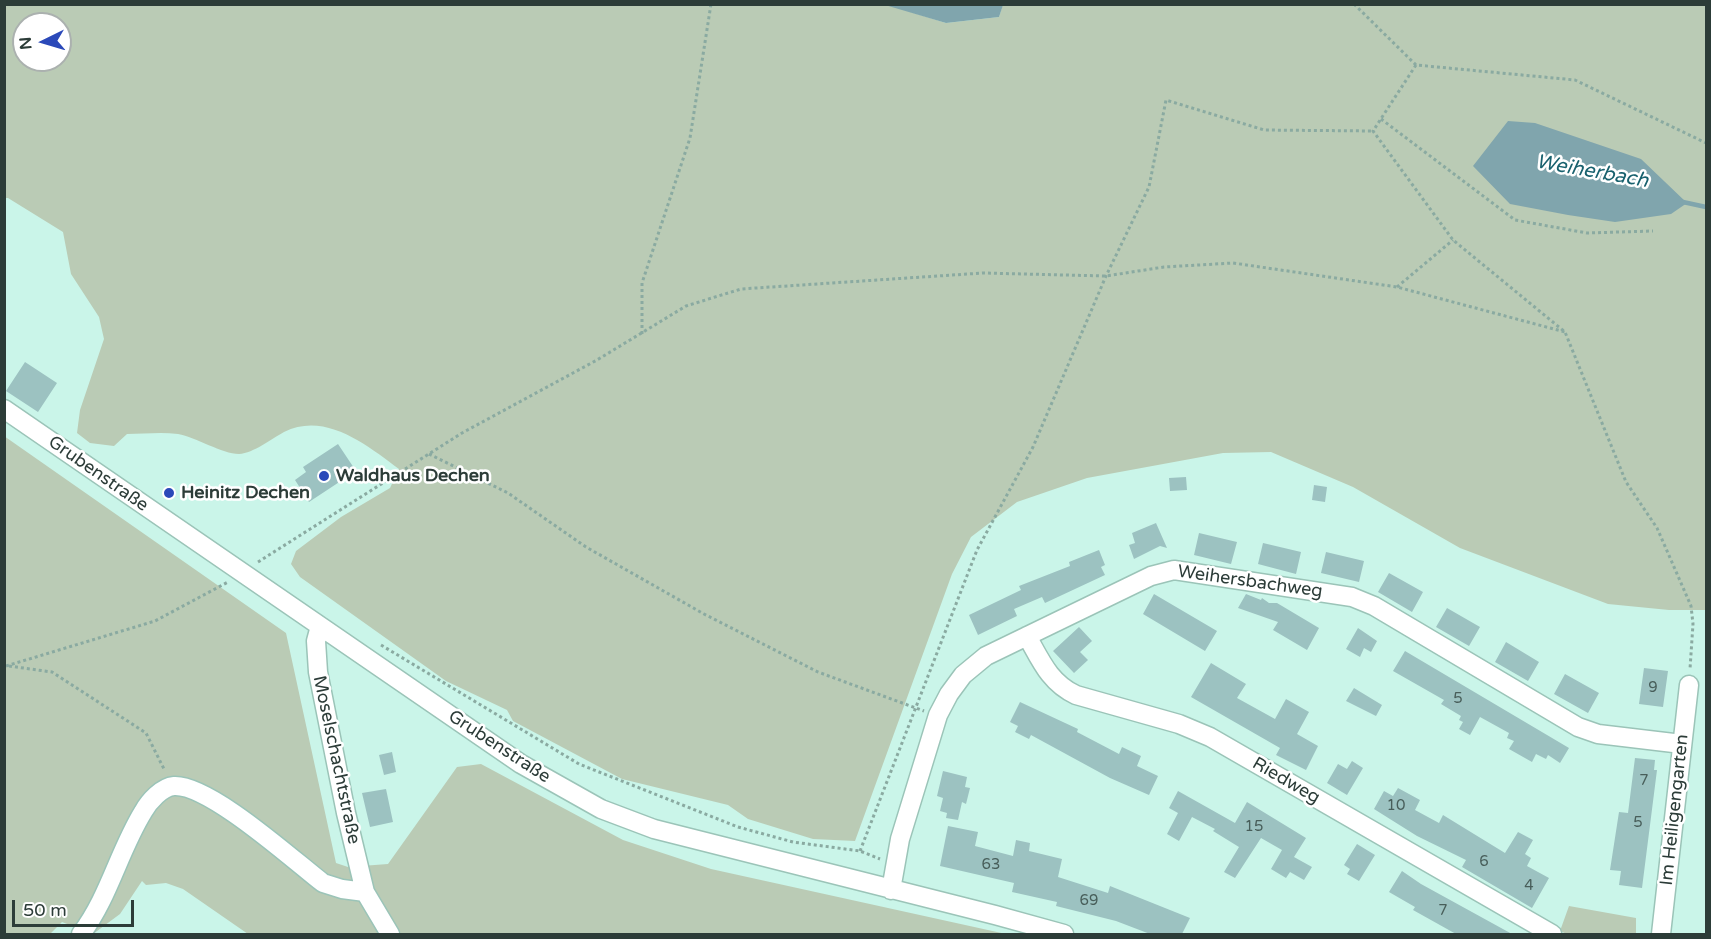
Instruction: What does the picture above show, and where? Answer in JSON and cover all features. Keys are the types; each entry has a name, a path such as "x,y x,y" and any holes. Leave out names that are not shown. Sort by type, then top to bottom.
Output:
{"street":[{"name":"Grubenstraße","path":"4,409 521,764 601,809 683,838 1065,934"},
{"name":"Weihersbachweg","path":"891,890 900,838 938,715 949,694 963,675 986,656 1026,636 1151,576 1174,570 1352,597 1374,606 1578,727 1598,734 1682,744"},
{"name":"Moselschachtstraße","path":"320,626 316,641 318,672 346,813 365,892 390,934"},
{"name":"Riedweg","path":"1026,636 1051,678 1061,688 1076,695 1179,724 1210,737 1552,934"},
{"name":"Im Heiligengarten","path":"1661,934 1689,686"},
{"path":"81,934 96,915 143,811 159,793 172,786 194,788 218,801 323,883 342,890 365,892"}],"path":[{"path":"642,334 642,283 690,138 711,4"},
{"path":"1354,4 1416,65 1575,80 1707,143"},
{"path":"1373,131 1416,65"},
{"path":"860,851 977,550 1033,447 1106,276 1149,187 1166,100 1264,129 1373,131"},
{"path":"1381,118 1515,220 1587,233 1653,231"},
{"path":"1373,131 1454,240 1564,332 1626,482 1657,528 1691,606 1693,624 1689,686"},
{"path":"1397,287 1454,240"},
{"path":"5,666 155,621 242,573 462,433 642,334 686,306 741,289 983,273 1106,276 1164,267 1233,263 1397,287 1564,332"},
{"path":"429,454 508,493 586,547 704,614 818,672 914,709"},
{"path":"380,645 579,764 738,827 793,842 860,851 895,865"},
{"path":"5,666 52,672 146,733 172,786"}],"green space":[{"path":"885,4 946,23 999,17 1003,4 1706,5 1706,610 1669,610 1608,604 1460,548 1353,487 1271,452 1223,453 1087,478 1017,502 971,537 952,574 855,841 813,839 748,819 728,805 622,779 513,721 507,710 446,681 300,577 291,564 296,551 341,517 390,488 399,469 359,441 330,428 299,427 284,432 251,451 239,454 178,434 127,434 114,446 90,443 77,433 80,410 104,339 99,317 71,274 63,232 5,198 5,5"},
{"path":"4,436 286,633 336,863 348,867 388,864 457,767 481,764 623,840 711,869 1006,934 248,934 183,889 166,883 146,885 142,881 120,914 93,934 62,922 50,934 5,934"},
{"path":"1569,906 1636,918 1636,934 1567,934 1560,931"}],"water":[{"path":"885,5 1003,5 999,17 946,23"},
{"path":"1508,121 1535,123 1641,159 1687,203 1671,214 1615,222 1510,204 1473,166"}],"building":[{"path":"25,362 57,383 38,412 6,391"},
{"name":"Waldhaus Dechen","path":"338,444 356,471 309,502 295,480 306,472 303,467"},
{"path":"1186,477 1187,490 1170,491 1169,478"},
{"path":"1314,485 1327,487 1325,502 1312,500"},
{"path":"1156,523 1167,548 1160,546 1134,559 1129,545 1135,543 1132,533"},
{"path":"1199,533 1237,542 1231,564 1194,555"},
{"path":"1263,543 1301,552 1296,574 1258,564"},
{"path":"1099,550 1105,565 1101,567 1105,575 1045,603 1042,597 1014,609 1017,616 978,635 969,615 1021,590 1019,586 1070,566 1069,562"},
{"path":"1326,552 1364,561 1359,582 1321,573"},
{"path":"1389,573 1423,592 1412,612 1378,592"},
{"path":"1154,594 1217,631 1205,651 1143,614"},
{"path":"1246,594 1261,600 1262,598 1269,603 1277,603 1319,628 1307,650 1273,630 1278,622 1238,608"},
{"path":"1447,608 1480,627 1469,646 1436,627"},
{"path":"1079,627 1092,641 1080,652 1088,660 1074,673 1053,651"},
{"path":"1358,628 1377,641 1371,652 1364,648 1360,657 1346,649"},
{"path":"1506,642 1539,662 1528,681 1495,662"},
{"path":"1405,651 1569,748 1560,763 1548,755 1546,759 1536,754 1532,762 1509,749 1514,741 1507,738 1509,733 1480,717 1470,735 1459,729 1463,722 1459,720 1461,716 1441,704 1444,700 1393,671"},
{"path":"1211,663 1246,684 1237,698 1275,719 1286,699 1309,712 1297,734 1318,746 1306,770 1276,755 1280,748 1191,697"},
{"path":"1644,668 1668,671 1663,707 1639,704"},
{"path":"1565,674 1599,693 1588,713 1554,694"},
{"path":"1354,688 1382,705 1376,716 1346,701"},
{"path":"1020,702 1078,729 1077,732 1119,754 1122,747 1141,756 1137,766 1158,776 1149,795 1110,778 1031,735 1029,739 1015,732 1018,726 1010,722"},
{"path":"392,752 396,772 384,775 379,755"},
{"path":"1635,758 1655,760 1654,770 1657,770 1642,888 1619,885 1621,871 1610,870 1619,812 1628,813"},
{"path":"1352,761 1363,768 1347,795 1327,783 1338,764 1347,769"},
{"path":"943,771 967,777 965,787 970,788 966,804 962,802 958,820 946,818 947,813 940,811 943,798 937,796"},
{"path":"1398,788 1420,800 1415,810 1439,823 1443,815 1505,853 1518,832 1533,840 1525,854 1531,858 1527,866 1549,878 1532,908 1462,867 1466,860 1417,836 1374,809 1384,791 1393,796"},
{"path":"386,789 393,822 370,827 362,793"},
{"path":"1178,791 1235,823 1247,802 1306,838 1294,857 1312,867 1304,880 1290,872 1286,878 1271,869 1282,850 1261,838 1235,878 1224,872 1239,847 1213,831 1215,829 1192,817 1179,841 1167,834 1178,813 1169,808"},
{"path":"948,826 978,832 975,846 1013,856 1016,840 1030,843 1029,851 1062,859 1058,877 1108,893 1110,886 1190,918 1182,934 1150,934 1116,921 1056,906 1057,902 1012,892 1014,883 940,866"},
{"path":"1357,844 1375,855 1359,881 1347,874 1350,869 1344,865"},
{"path":"1402,871 1421,884 1512,934 1456,934 1413,910 1415,907 1389,892"}],"waterway":[{"name":"Weiherbach","path":"1683,202 1706,207"}],"place":[{"name":"Waldhaus Dechen","path":"324,476"},
{"name":"Heinitz Dechen","path":"169,493"}]}
